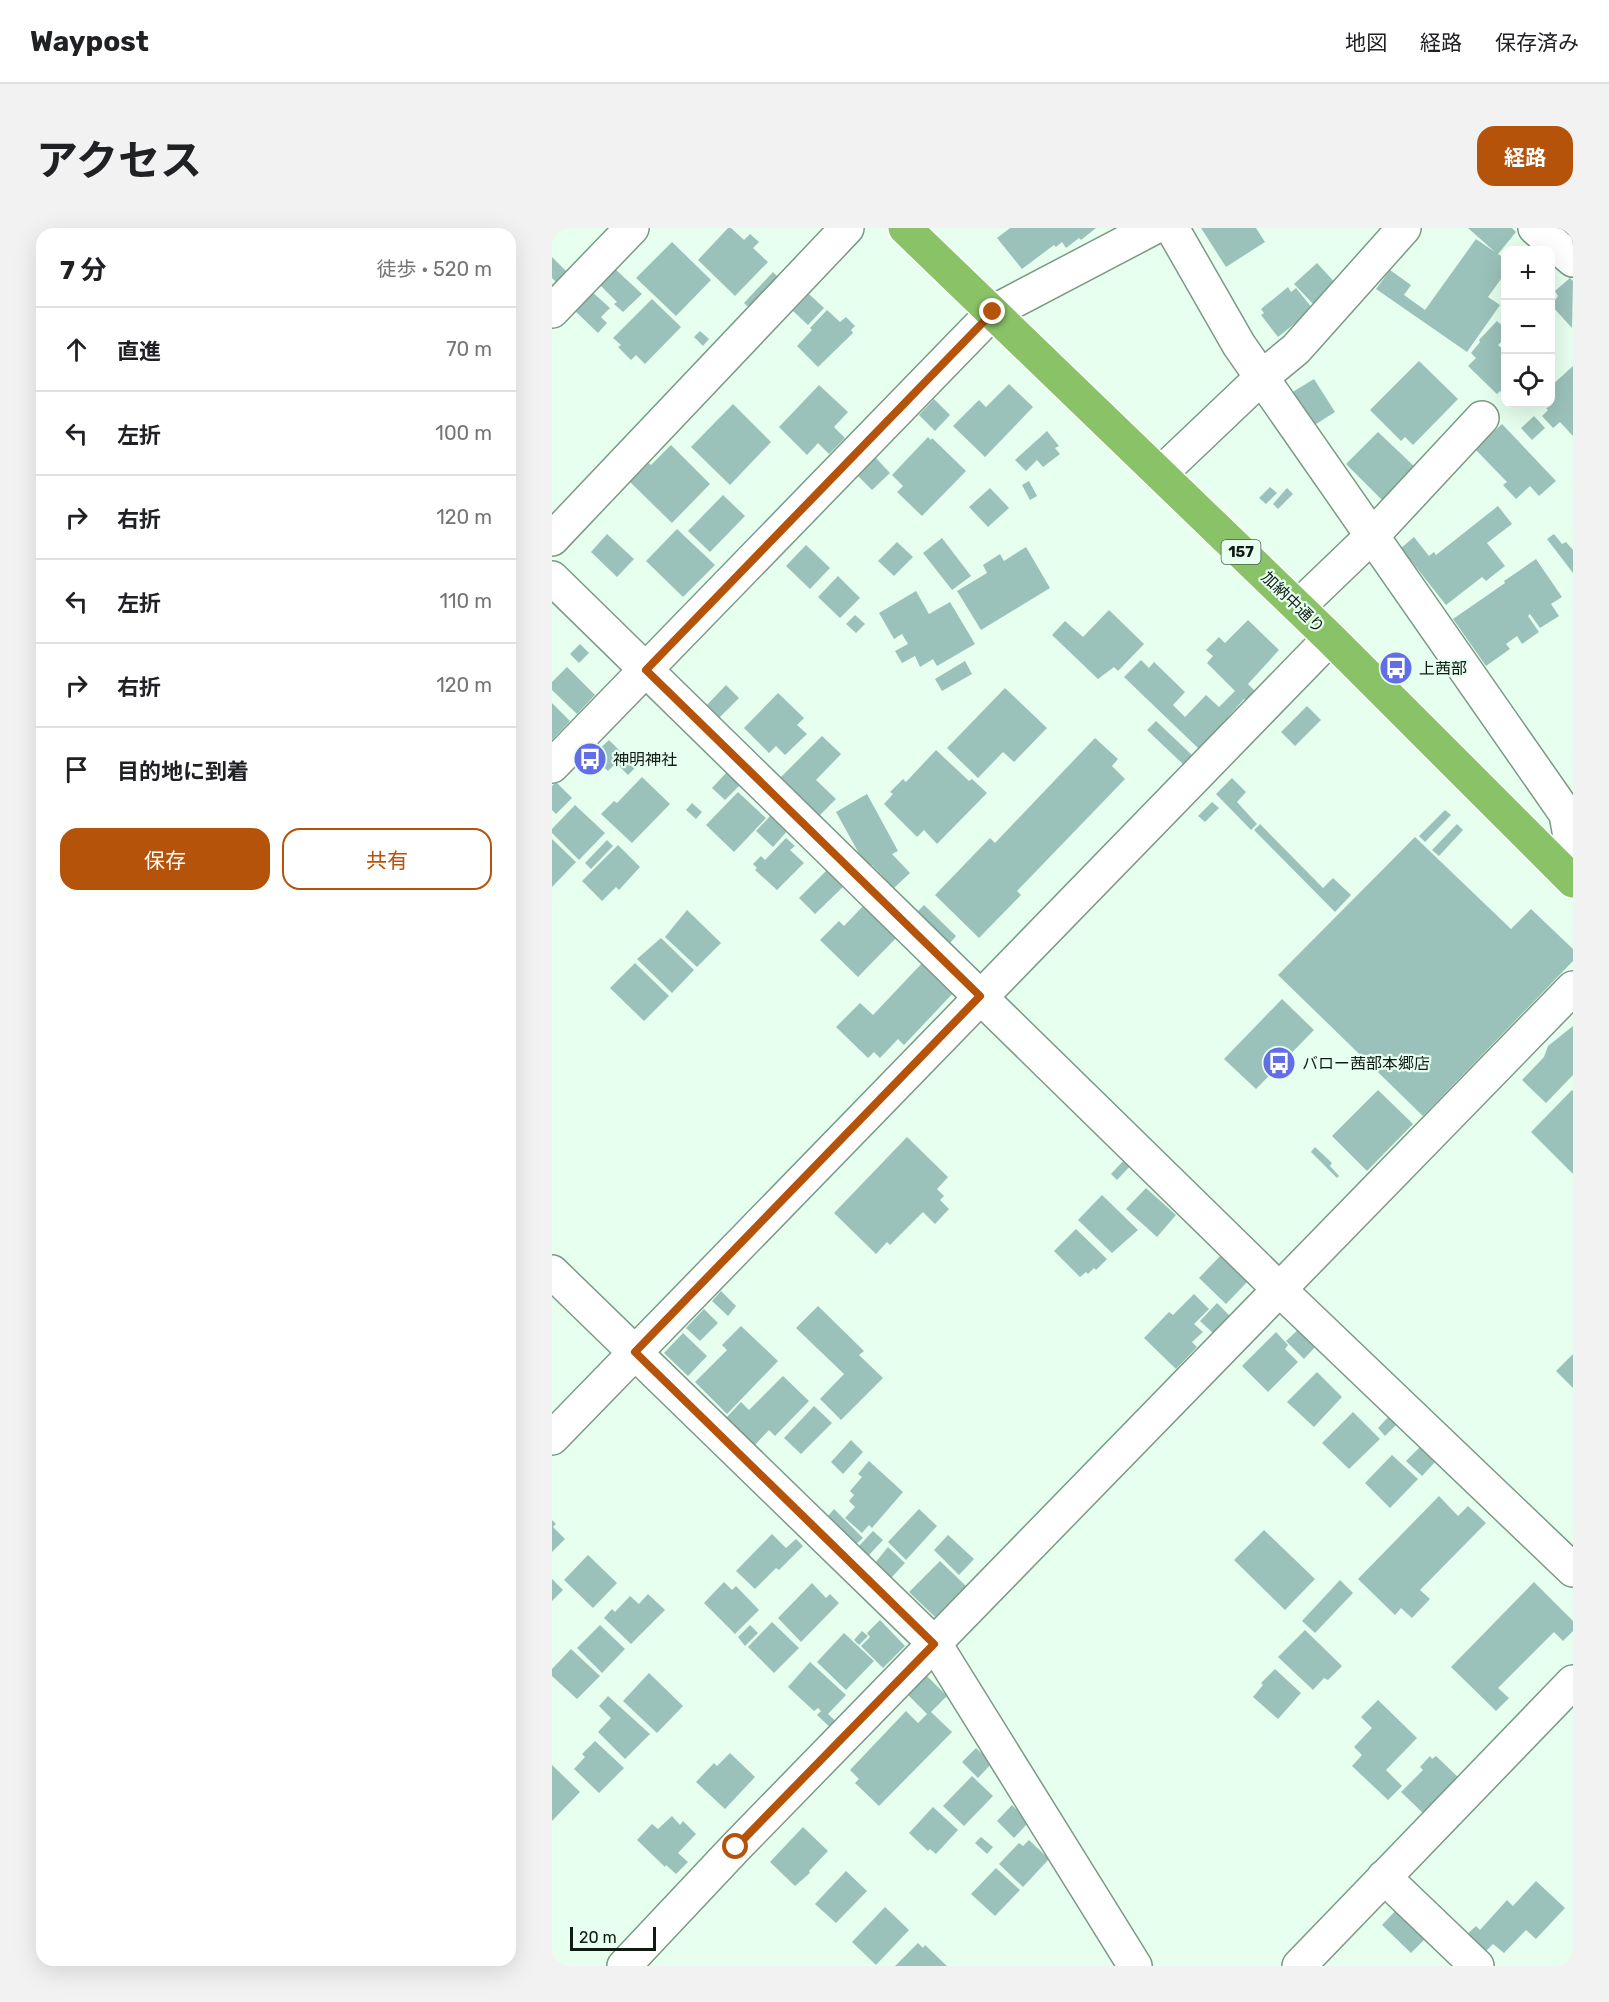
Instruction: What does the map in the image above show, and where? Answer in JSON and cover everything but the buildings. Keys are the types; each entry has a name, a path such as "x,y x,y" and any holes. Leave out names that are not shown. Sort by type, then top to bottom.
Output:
{"highway":[{"name":"加納中通り","path":"905,228 1330,638 1566,874"}],"street":[{"path":"552,311 632,228"},
{"path":"552,538 847,228"},
{"path":"552,766 993,312 1153,228"},
{"path":"1172,228 1239,345 1566,814 1571,842 1566,874"},
{"path":"1160,474 1262,377 1296,349 1404,228"},
{"path":"1535,228 1573,260"},
{"path":"1298,607 1373,535 1482,418"},
{"path":"552,578 1280,1290 1573,1570"},
{"path":"552,1438 1330,638"},
{"path":"624,1966 1573,988"},
{"path":"552,1272 934,1644 1136,1966"},
{"path":"1299,1966 1573,1682"},
{"path":"1384,1877 1477,1966"}],"place":[{"name":"上茜部","path":"1396,668"},
{"name":"神明神社","path":"590,759"},
{"name":"バロー茜部本郷店","path":"1279,1063"}],"route":[{"path":"736,1847 934,1644 635,1352 980,996 646,670 993,312"}]}
